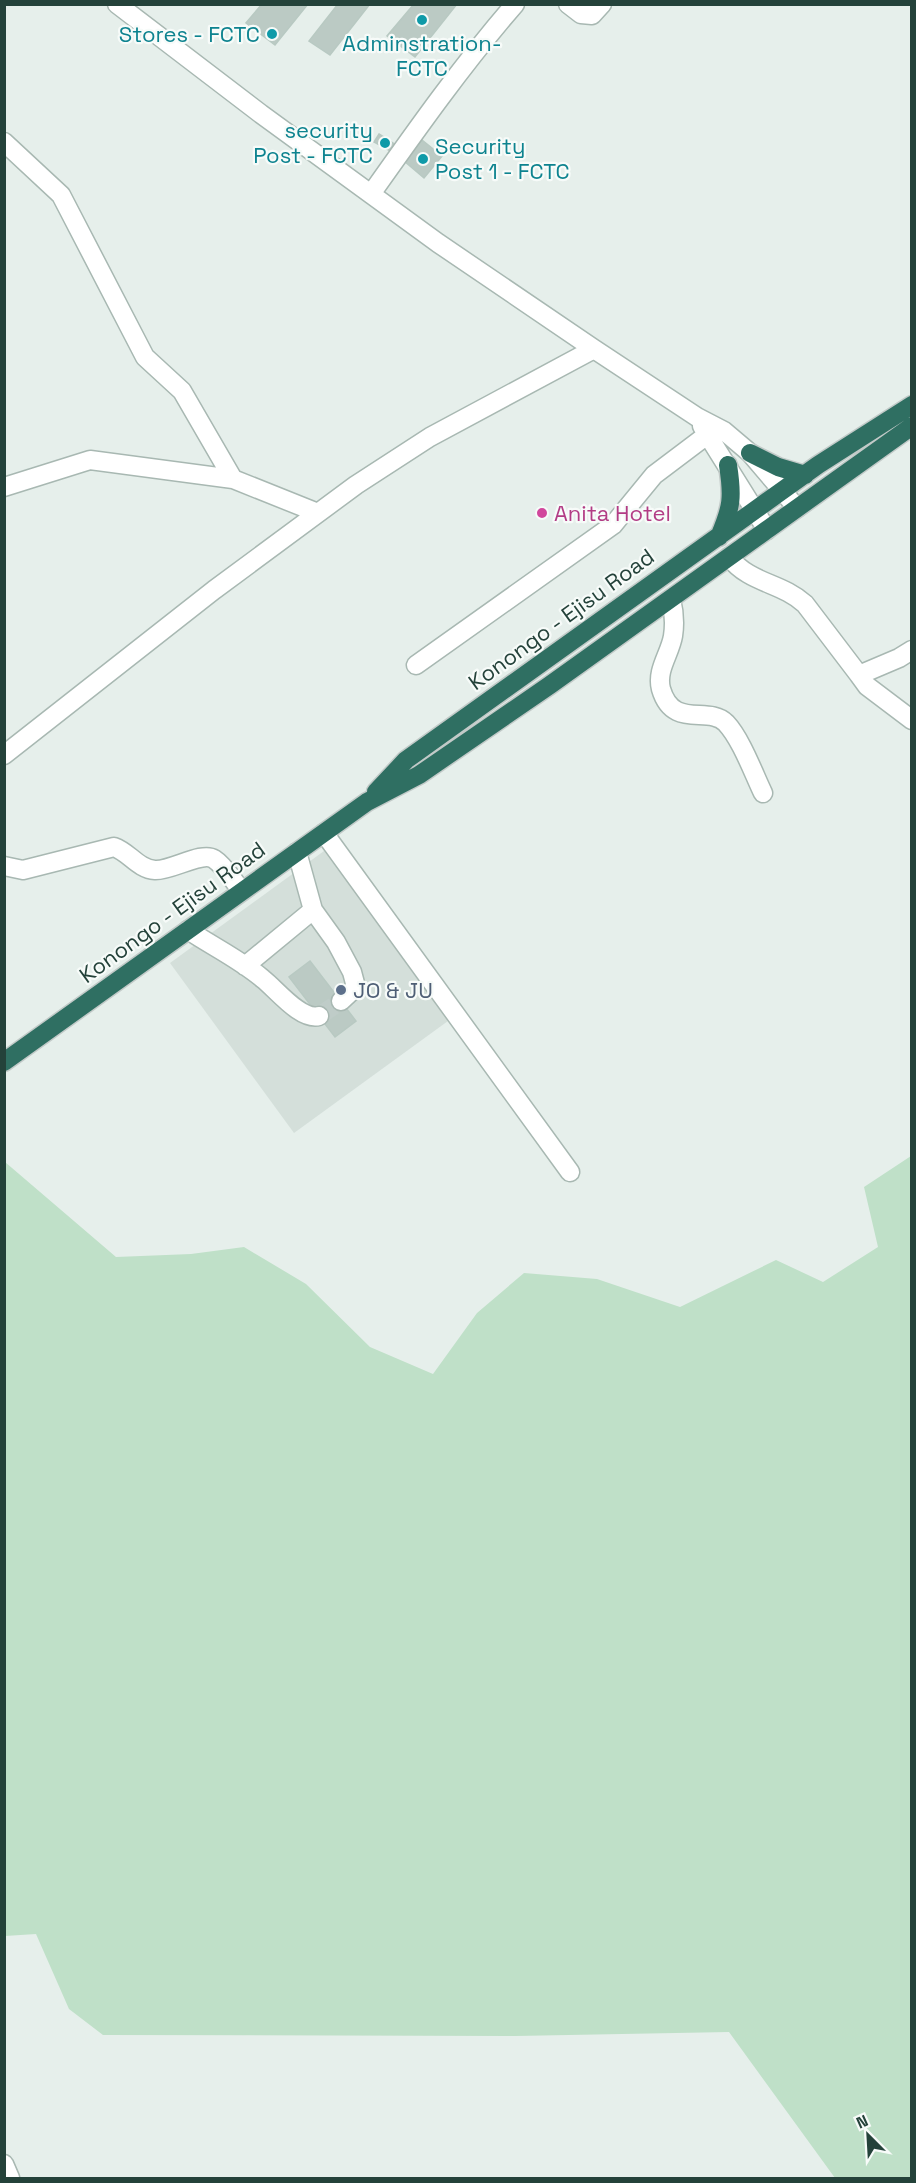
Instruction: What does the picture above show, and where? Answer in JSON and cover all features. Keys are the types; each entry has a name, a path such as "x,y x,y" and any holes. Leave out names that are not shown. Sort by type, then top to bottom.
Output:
{"highway":[{"name":"Konongo - Ejisu Road","path":"367,802 406,760 805,475 912,405"},
{"name":"Konongo - Ejisu Road","path":"4,1062 367,802 419,775 671,599 912,426"},
{"path":"750,453 778,467 805,475"},
{"path":"718,537 731,505 732,488 728,465"}],"street":[{"path":"117,4 438,243 594,350 698,417 724,431 750,453 797,508"},
{"path":"371,194 453,80 515,4"},
{"path":"568,4 581,14 592,15 602,4"},
{"path":"4,142 62,195 144,357 182,391 233,479"},
{"path":"4,755 214,590 318,513 430,437 594,350"},
{"path":"698,417 767,530"},
{"path":"416,665 613,525 654,475 707,435"},
{"path":"4,487 90,460 233,479 318,513"},
{"path":"729,557 746,574 795,594 873,691 912,720"},
{"path":"671,599 674,611 673,635 660,673 661,688 666,700 677,711 688,716 714,717 726,724 763,793"},
{"path":"859,675 912,650"},
{"path":"324,833 570,1172"},
{"path":"4,866 23,870 114,847 143,867 154,870 166,870 209,857 216,860 242,891"},
{"path":"297,852 313,910 336,942 352,972 356,987 341,1001"},
{"path":"245,966 313,910"},
{"path":"188,930 261,977 300,1012 314,1018 320,1016"},
{"path":"4,2164 10,2178"}],"shaded area":[{"path":"324,851 448,1021 294,1133 170,963"}],"green space":[{"path":"911,1156 911,2178 835,2178 729,2032 515,2036 103,2035 69,2009 36,1934 5,1936 5,1162 116,1257 191,1254 244,1247 306,1284 370,1347 433,1374 477,1313 524,1273 597,1279 680,1307 776,1260 823,1282 878,1247 864,1187"}],"building":[{"name":"Stores - FCTC","path":"262,4 308,4 275,45 246,23"},
{"path":"338,4 370,4 330,55 309,41"},
{"name":"Adminstration- FCTC","path":"414,4 457,4 415,57 387,36"},
{"name":"security Post - FCTC","path":"379,134 396,145 392,152 374,142"},
{"name":"Security Post 1 - FCTC","path":"422,140 442,156 424,178 404,161"},
{"path":"310,961 356,1021 335,1037 289,977"}],"tunnel":[{"path":"319,1016 341,1001"}],"place":[{"name":"Adminstration- FCTC","path":"422,20"},
{"name":"Stores - FCTC","path":"272,34"},
{"name":"security Post - FCTC","path":"385,143"},
{"name":"Security Post 1 - FCTC","path":"423,159"},
{"name":"Anita Hotel","path":"542,513"},
{"name":"JO & JU","path":"341,990"}]}
